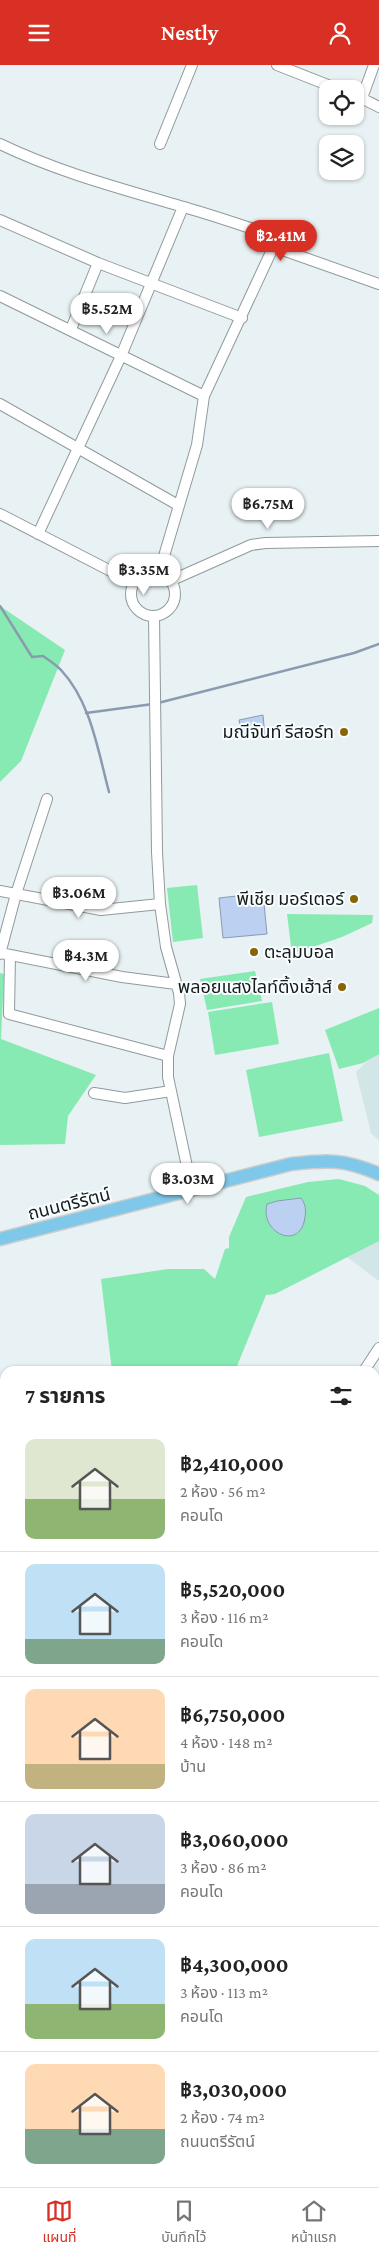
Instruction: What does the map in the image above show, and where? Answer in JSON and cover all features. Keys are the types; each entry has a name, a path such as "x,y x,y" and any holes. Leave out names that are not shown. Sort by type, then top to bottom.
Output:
{"main road":[{"name":"ถนนตรีรัตน์","path":"0,1239 291,1164 327,1160 355,1164 379,1174"}],"street":[{"path":"160,144 192,65"},
{"path":"277,65 319,82"},
{"path":"364,86 374,65"},
{"path":"364,100 379,107"},
{"path":"0,144 44,164 93,181 278,237 242,318 204,396 197,445 159,573"},
{"path":"38,534 121,357 183,207"},
{"path":"0,221 98,263 152,282 242,318"},
{"path":"274,247 379,285"},
{"path":"71,329 98,263"},
{"path":"0,296 71,329 121,357 204,396"},
{"path":"0,404 178,505"},
{"path":"0,514 134,583"},
{"path":"170,581 251,545 264,543 379,541"},
{"path":"147,573 159,573 170,581 174,589 172,605 161,615 146,615 134,606 131,599 134,583 147,573"},
{"path":"154,616 154,712 160,904 166,947 180,1004 168,1056 168,1077 192,1190"},
{"path":"47,799 16,894 3,954 9,1014 168,1056"},
{"path":"0,891 101,910 160,904"},
{"path":"3,954 122,977 176,983"},
{"path":"94,1093 125,1098 171,1091"},
{"path":"367,1366 379,1348"}],"shaded area":[{"path":"379,1050 379,1141 371,1133 356,1072"},
{"path":"379,1241 379,1281 347,1257"}],"green space":[{"path":"0,606 65,650 21,761 0,782"},
{"path":"197,885 203,938 173,942 167,888"},
{"path":"287,914 373,915 372,923 342,937 292,954"},
{"path":"255,971 262,1001 207,1010 200,979"},
{"path":"0,973 4,974 1,1039 96,1075 68,1116 65,1144 0,1145"},
{"path":"272,1002 279,1044 215,1055 208,1012"},
{"path":"379,1008 379,1054 363,1063 339,1069 325,1030"},
{"path":"329,1053 343,1121 259,1137 246,1070"},
{"path":"339,1179 365,1186 379,1195 379,1241 275,1294 266,1295 237,1366 111,1366 101,1279 168,1269 204,1269 215,1279 225,1249 229,1248 229,1237 246,1197 308,1182"}],"water":[{"path":"263,715 265,736 257,738 255,731 242,734 239,720"},
{"path":"263,893 267,934 223,938 219,898"},
{"path":"301,1198 305,1210 302,1228 296,1234 289,1236 282,1235 274,1230 266,1214 267,1204"}],"waterway":[{"path":"0,606 32,657 43,656 57,666 80,697 97,744 109,792"},
{"path":"158,703 354,653 379,644"},
{"path":"86,713 153,704"}],"place":[{"name":"มณีจันท์ รีสอร์ท","path":"344,732"},
{"name":"พีเชีย มอร์เตอร์","path":"354,899"},
{"name":"ตะลุมบอล","path":"254,952"},
{"name":"พลอยแสงไลท์ติ้งเฮ้าส์","path":"342,987"}]}
